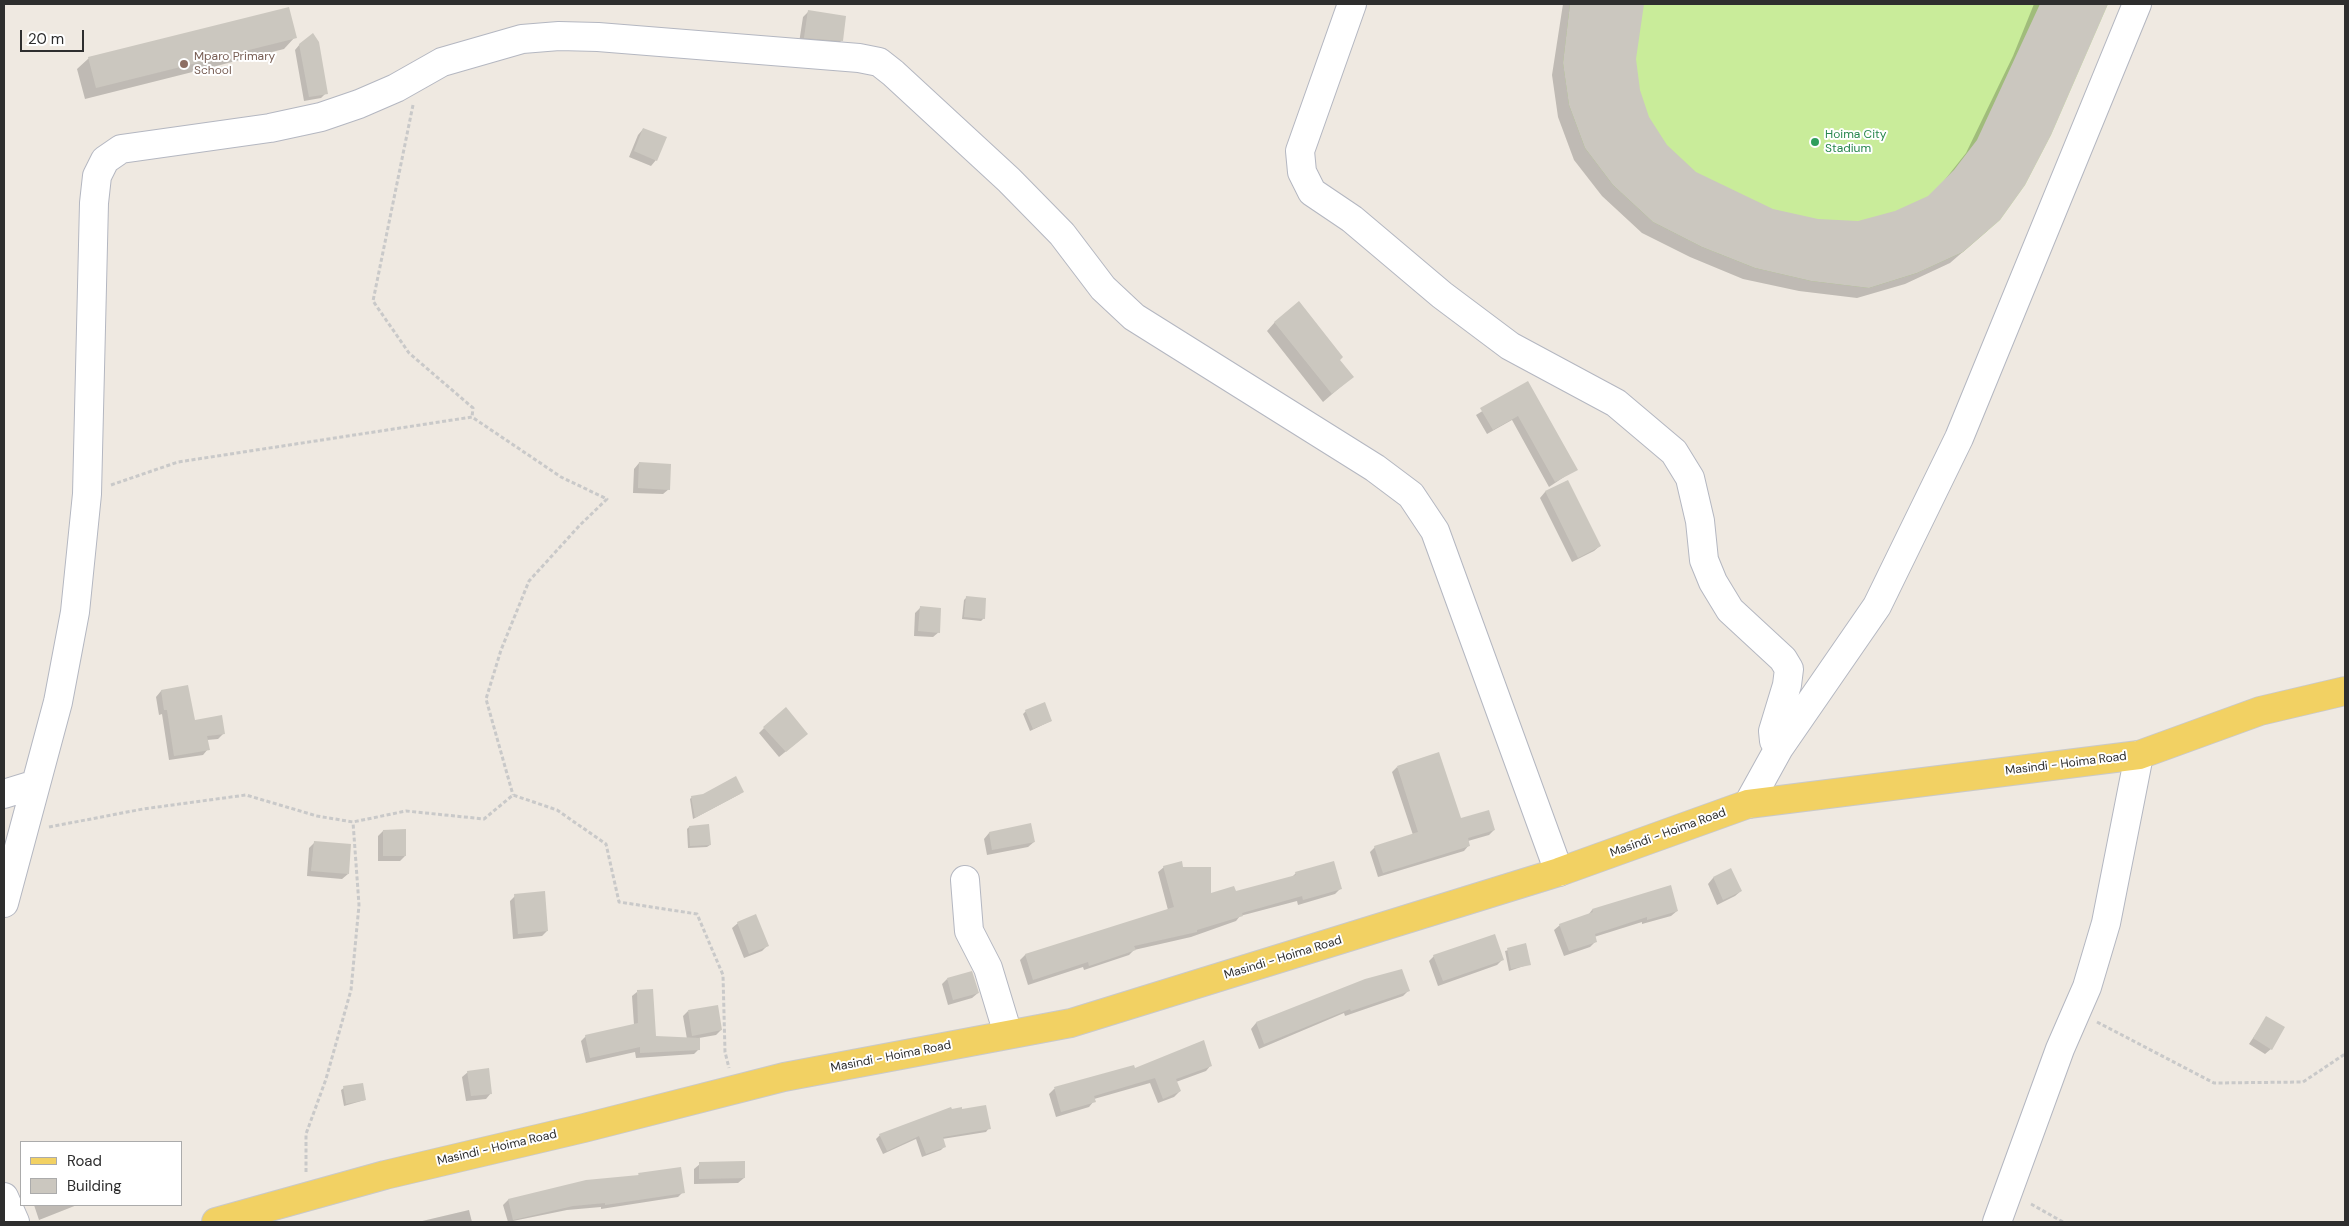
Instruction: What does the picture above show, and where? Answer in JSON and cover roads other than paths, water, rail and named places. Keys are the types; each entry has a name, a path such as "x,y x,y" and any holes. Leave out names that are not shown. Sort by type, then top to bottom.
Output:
{"main road":[{"name":"Masindi - Hoima Road","path":"216,1222 385,1174 584,1128 784,1077 1071,1023 1559,872 1748,804 2138,755 2260,711 2345,691"}],"street":[{"path":"1352,4 1300,151 1302,172 1312,192 1352,219 1442,295 1510,346 1616,403 1674,452 1690,478 1700,521 1704,560 1713,582 1730,610 1783,658 1789,669 1787,685 1773,731 1774,741 1779,748"},
{"path":"1748,804 1779,748 1877,606 1959,438 2137,4"},
{"path":"4,904 68,657 87,494 94,203 97,176 105,160 122,149 270,128 321,118 359,104 442,62 481,49 522,39 559,36 598,37 859,58 879,62 1009,180 1062,234 1103,288 1134,317 1375,468 1411,495 1435,531 1559,872"},
{"path":"1996,1222 2044,1092 2087,987 2106,923 2138,755"},
{"path":"4,794 36,784"},
{"path":"965,880 969,932 988,968 1008,1034"},
{"path":"4,1197 15,1222"}],"place":[{"name":"Mparo Primary School","path":"184,64"},
{"name":"Hoima City Stadium","path":"1815,142"}]}
